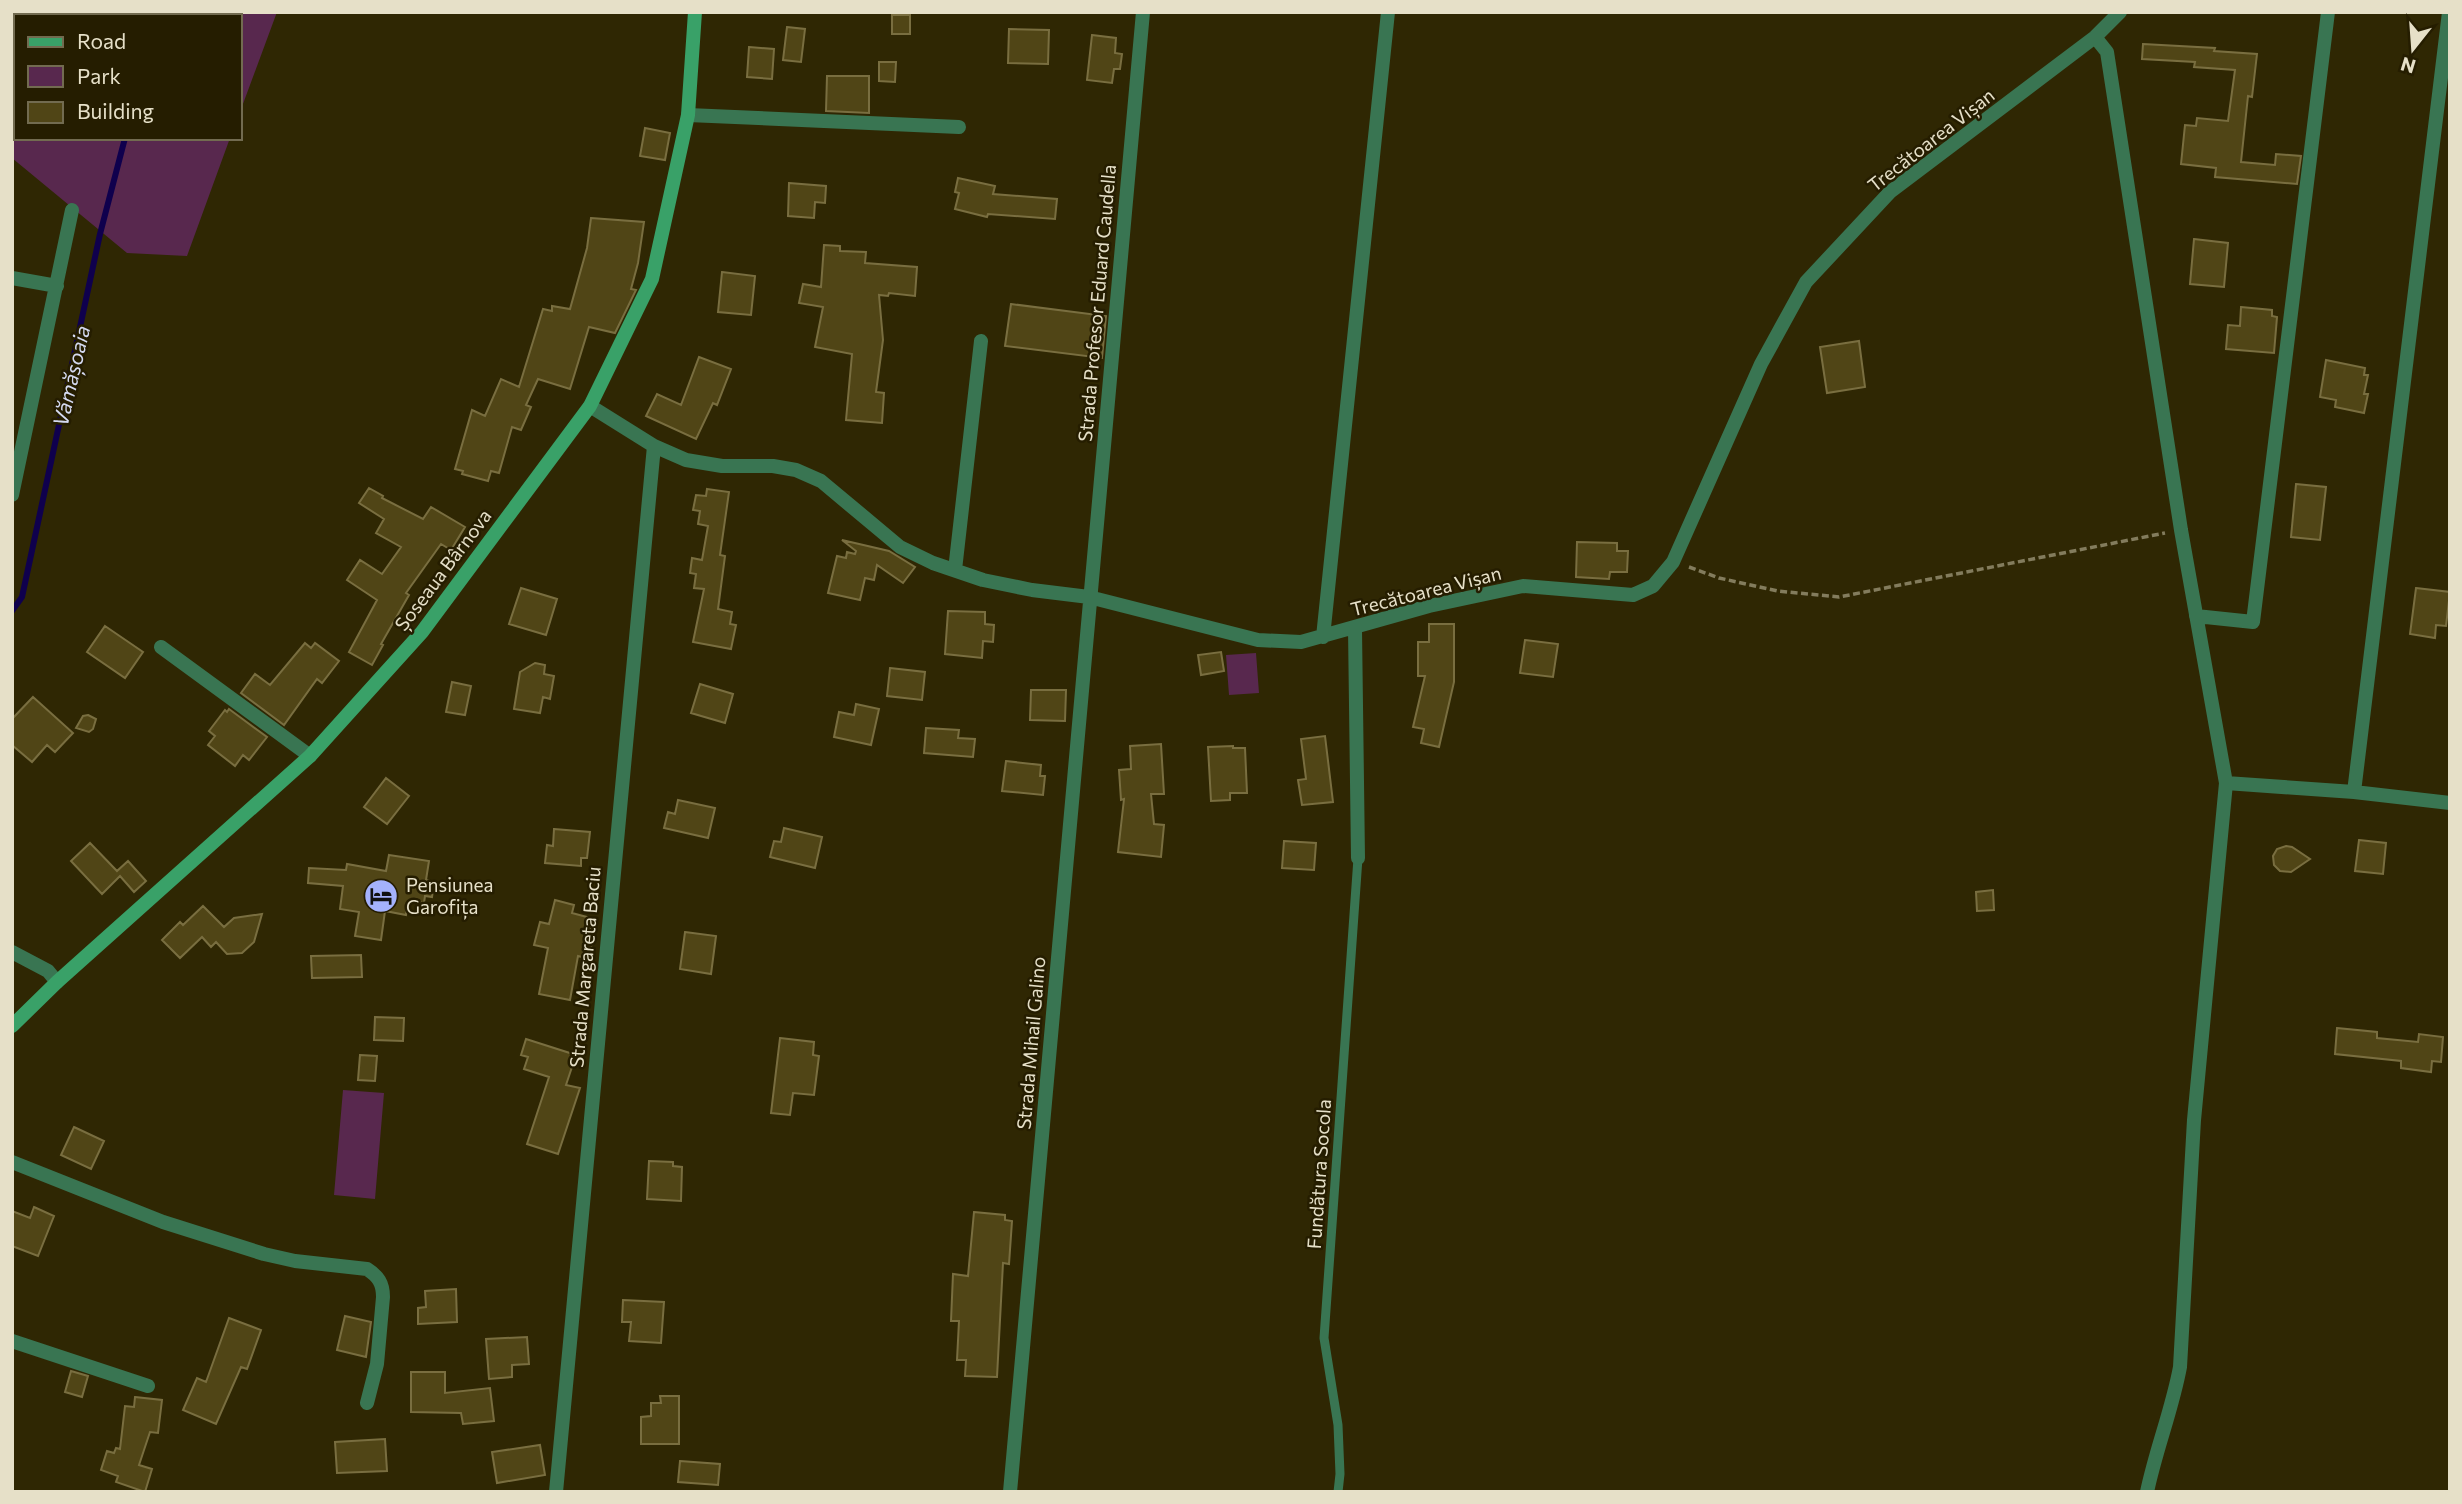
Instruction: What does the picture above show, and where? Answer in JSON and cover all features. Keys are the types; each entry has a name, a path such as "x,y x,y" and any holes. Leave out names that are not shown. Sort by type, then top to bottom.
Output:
{"main road":[{"name":"Șoseaua Bârnova","path":"12,1026 57,982 310,756 422,632 590,406 652,279 688,115 695,12"}],"street":[{"name":"Strada Profesor Eduard Caudella","path":"1090,597 1143,12"},
{"path":"1324,637 1388,12"},
{"name":"Trecătoarea Vișan","path":"590,406 654,446 686,460 722,466 773,466 796,470 821,481 900,547 983,580 1032,590 1090,597 1258,640 1301,642 1355,629 1429,606 1522,586 1633,595 1653,586 1673,562 1760,364 1806,282 1890,192 2095,37 2120,12"},
{"path":"2196,616 2253,622 2328,12"},
{"path":"2354,792 2449,12"},
{"path":"2095,37 2107,52 2180,530 2226,783 2194,1120 2180,1367 2174,1399 2151,1469 2147,1492"},
{"path":"688,115 959,127"},
{"path":"12,495 72,210"},
{"path":"12,278 57,286"},
{"path":"955,570 981,341"},
{"name":"Strada Margareta Baciu","path":"555,1492 654,446"},
{"name":"Strada Mihail Galino","path":"1010,1492 1090,597"},
{"path":"1355,629 1358,858"},
{"path":"161,647 310,756"},
{"path":"2226,783 2354,792 2450,803"},
{"path":"12,952 48,971 57,982"},
{"path":"12,1162 163,1222 264,1254 295,1261 367,1269 376,1275 383,1286 383,1297 377,1364 367,1403"},
{"path":"12,1341 148,1386"}],"lane":[{"name":"Fundătura Socola","path":"1338,1492 1338,1425 1324,1338 1358,858"}],"path":[{"path":"1673,562 1720,578 1778,591 1839,597 2180,530"}],"green space":[{"path":"12,12 277,12 242,107 242,14 14,14 14,140 229,140 187,256 127,253 12,158"},
{"path":"1256,653 1259,693 1229,695 1226,655"},
{"path":"343,1090 384,1093 375,1199 334,1195"}],"building":[{"path":"892,15 910,15 910,34 892,34"},
{"path":"787,27 805,29 801,62 783,60"},
{"path":"1009,29 1049,30 1048,64 1008,63"},
{"path":"1092,35 1116,38 1115,53 1122,54 1120,69 1114,69 1112,83 1087,80"},
{"path":"2143,44 2215,48 2214,51 2257,54 2252,97 2248,96 2241,162 2275,165 2276,154 2301,156 2297,184 2215,177 2216,168 2181,164 2185,125 2196,126 2197,118 2228,121 2235,70 2194,67 2195,62 2142,59"},
{"path":"749,47 774,49 772,79 747,77"},
{"path":"879,62 896,62 895,82 879,81"},
{"path":"827,76 869,76 869,113 826,111"},
{"path":"645,128 670,133 665,160 640,156"},
{"path":"958,178 995,186 993,194 1057,199 1055,219 988,214 987,217 955,209 959,193 955,192"},
{"path":"789,183 826,186 825,203 815,202 814,218 788,216"},
{"path":"591,218 644,222 631,289 636,290 615,333 589,327 570,389 538,379 526,405 531,407 521,430 512,427 499,473 491,471 488,481 462,474 463,471 455,469 472,410 485,416 501,379 519,387 543,309 552,311 552,306 570,309 587,248"},
{"path":"2194,239 2228,243 2224,287 2190,284"},
{"path":"824,245 840,246 840,251 866,252 865,263 917,267 915,296 889,293 888,296 879,295 883,340 876,392 884,393 882,423 846,420 852,354 815,347 823,307 799,303 803,284 821,287"},
{"path":"722,272 755,276 751,315 718,312"},
{"path":"1011,304 1106,316 1102,358 1005,346"},
{"path":"2241,307 2272,310 2272,316 2277,317 2274,353 2226,349 2228,325 2240,326"},
{"path":"1859,341 1865,387 1827,393 1820,347"},
{"path":"699,357 731,369 717,405 713,403 696,439 646,416 657,394 681,405"},
{"path":"2326,360 2365,368 2364,375 2368,375 2364,394 2368,394 2364,413 2335,407 2336,400 2320,397"},
{"path":"2296,484 2326,487 2320,540 2291,537"},
{"path":"369,488 383,496 382,498 423,519 431,507 465,527 451,550 441,544 406,593 409,595 372,665 349,652 377,600 347,580 360,560 382,574 401,547 376,533 384,519 359,503"},
{"path":"707,489 729,492 720,555 725,556 718,609 732,612 730,624 736,625 731,649 693,642 704,589 694,588 696,574 690,573 692,558 702,560 708,526 698,524 700,511 693,510 696,495 706,496"},
{"path":"842,540 889,551 915,567 903,583 877,565 874,580 865,578 860,600 828,593 837,556 846,558 847,552 855,554 856,551"},
{"path":"1577,542 1617,543 1617,551 1628,551 1627,572 1610,572 1609,579 1576,577"},
{"path":"521,588 557,599 546,635 509,624"},
{"path":"2416,588 2450,592 2446,626 2436,625 2435,638 2410,634"},
{"path":"948,611 985,612 985,624 994,625 993,642 983,641 982,658 945,654"},
{"path":"1429,624 1454,624 1454,682 1439,747 1421,743 1424,729 1413,727 1425,676 1418,676 1418,642 1429,642"},
{"path":"105,626 143,652 125,678 87,652"},
{"path":"1525,640 1558,644 1553,677 1520,673"},
{"path":"305,643 311,648 315,643 339,661 322,683 317,679 284,725 241,693 255,674 270,685"},
{"path":"1221,652 1224,671 1201,675 1198,655"},
{"path":"535,663 545,665 544,674 554,676 550,699 543,697 540,713 514,709 520,672"},
{"path":"890,668 925,672 922,700 887,696"},
{"path":"452,682 471,686 465,715 446,712"},
{"path":"700,684 733,694 725,723 691,713"},
{"path":"1031,690 1066,690 1065,721 1030,720"},
{"path":"33,697 73,733 55,752 47,745 32,762 12,745 12,719"},
{"path":"856,704 879,709 871,745 834,737 839,712 854,715"},
{"path":"229,709 267,737 249,760 243,755 235,766 208,745 215,736 209,731 225,710 227,712"},
{"path":"83,716 96,719 93,729 89,732 76,728"},
{"path":"926,728 959,730 958,738 975,739 973,757 924,753"},
{"path":"1325,736 1333,802 1302,805 1298,780 1306,779 1301,739"},
{"path":"1161,744 1164,794 1151,794 1154,824 1164,825 1161,857 1118,852 1124,799 1121,800 1119,770 1131,769 1130,746"},
{"path":"1208,747 1245,748 1247,793 1230,793 1230,800 1211,801"},
{"path":"1006,761 1041,765 1040,776 1045,776 1043,795 1002,791"},
{"path":"386,778 409,796 387,824 364,807"},
{"path":"678,800 715,808 708,838 664,828 668,812 675,814"},
{"path":"784,828 822,837 815,868 770,857 774,841 781,842"},
{"path":"554,829 590,832 587,858 581,858 581,866 545,863 547,845 553,846"},
{"path":"2359,840 2386,843 2383,874 2355,871"},
{"path":"1284,841 1316,843 1314,870 1282,868"},
{"path":"90,843 117,871 128,861 146,881 134,892 120,876 102,894 71,861"},
{"path":"2286,846 2310,859 2291,872 2280,871 2274,865 2273,856 2277,849"},
{"path":"389,855 429,861 426,880 434,882 432,897 425,896 424,903 408,901 406,915 385,911 381,940 355,936 359,912 340,909 343,886 308,883 309,868 346,870 347,864 386,871"},
{"path":"1993,890 1994,910 1977,911 1976,892"},
{"path":"555,900 574,905 572,913 587,917 585,926 596,929 590,951 584,949 582,957 578,956 570,1000 539,994 548,948 534,945 540,922 549,924"},
{"path":"203,906 224,927 234,918 262,914 254,942 242,953 227,954 216,942 211,947 202,937 180,958 162,940 180,922 183,925"},
{"path":"685,932 716,936 711,974 680,969"},
{"path":"361,955 362,977 312,978 311,956"},
{"path":"375,1017 404,1018 403,1041 374,1040"},
{"path":"2337,1028 2377,1032 2377,1038 2418,1042 2419,1034 2443,1037 2441,1062 2432,1061 2431,1072 2401,1068 2401,1061 2335,1054"},
{"path":"780,1038 814,1042 813,1055 819,1056 814,1095 793,1093 790,1115 771,1113"},
{"path":"526,1039 576,1055 566,1085 580,1088 558,1154 527,1144 549,1077 524,1069 528,1057 521,1055"},
{"path":"360,1055 377,1056 375,1081 358,1080"},
{"path":"74,1127 104,1141 91,1169 61,1155"},
{"path":"649,1161 673,1162 673,1166 682,1167 681,1201 647,1199"},
{"path":"34,1207 54,1216 38,1256 12,1246 12,1211 30,1218"},
{"path":"974,1212 1005,1215 1005,1220 1012,1221 1009,1264 1003,1263 997,1377 965,1376 966,1360 957,1360 959,1321 951,1321 953,1274 968,1276"},
{"path":"456,1289 457,1322 418,1324 418,1308 426,1307 425,1291"},
{"path":"623,1300 664,1302 661,1343 629,1341 631,1322 622,1322"},
{"path":"345,1316 371,1322 366,1357 337,1350"},
{"path":"229,1318 261,1330 247,1369 241,1367 216,1424 183,1410 197,1378 206,1382"},
{"path":"527,1337 529,1364 512,1365 512,1377 489,1379 486,1339"},
{"path":"71,1371 88,1376 82,1397 65,1392"},
{"path":"411,1372 445,1372 445,1393 490,1388 494,1421 463,1424 461,1413 411,1412"},
{"path":"660,1396 679,1396 679,1444 641,1444 641,1417 651,1416 651,1403 661,1403"},
{"path":"135,1397 162,1400 158,1433 150,1432 139,1465 152,1469 145,1492 116,1482 118,1476 101,1470 107,1451 114,1453 116,1448 120,1449 125,1406 134,1407"},
{"path":"385,1439 387,1471 337,1473 335,1442"},
{"path":"540,1445 545,1475 497,1483 492,1452"},
{"path":"680,1461 720,1464 718,1485 678,1482"}],"waterway":[{"name":"Vămășoaia","path":"12,611 22,597 100,234 124,140"}],"place":[{"name":"Pensiunea Garofița","path":"381,896"}]}
